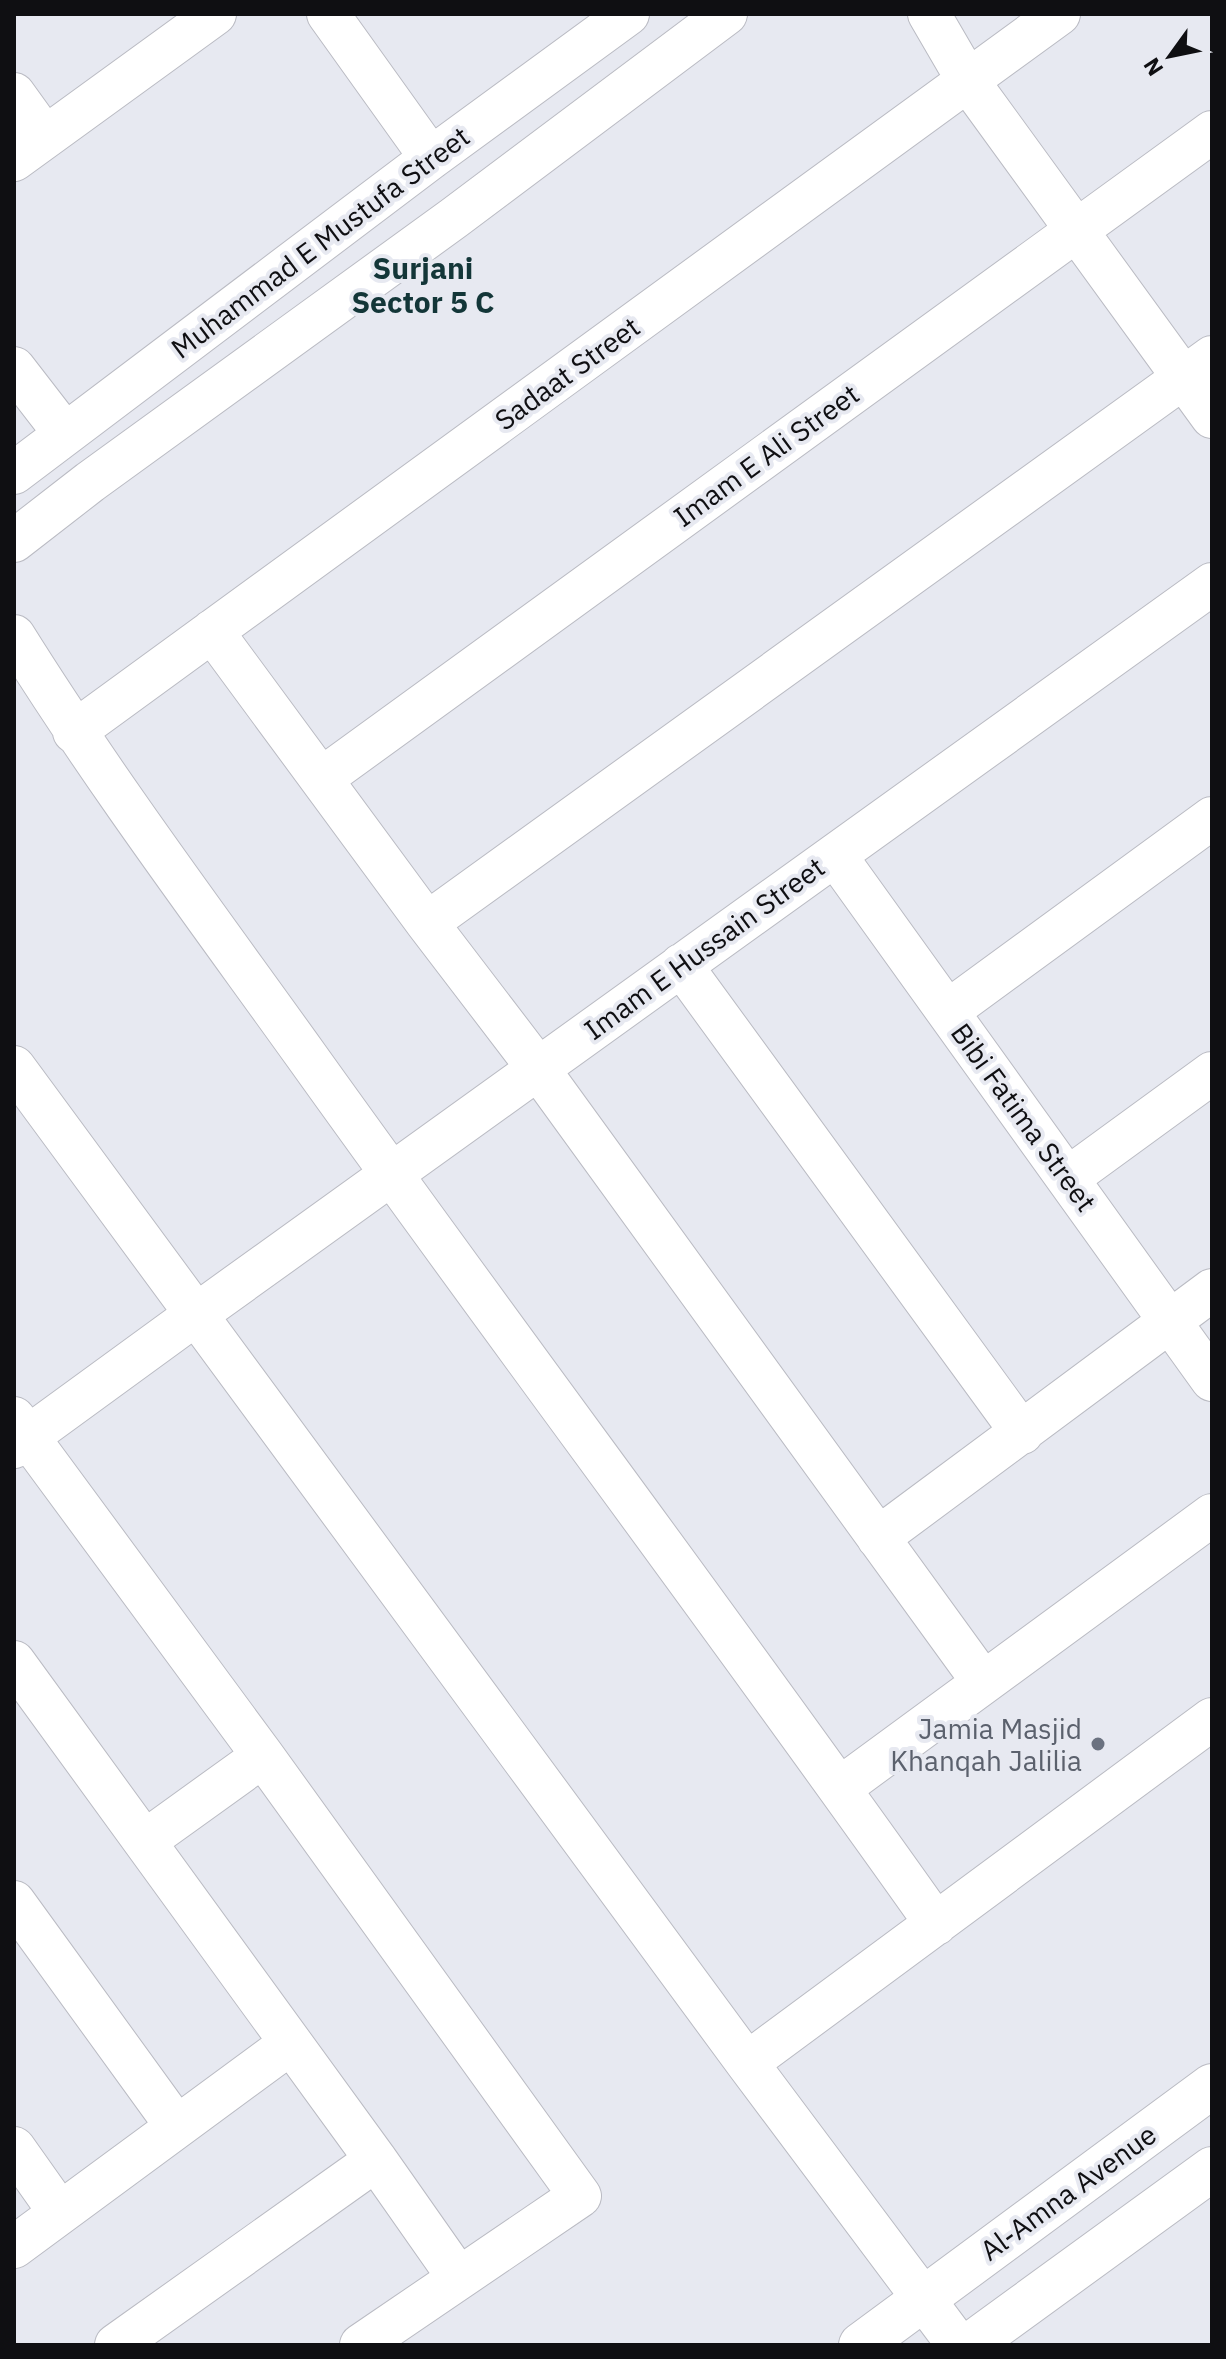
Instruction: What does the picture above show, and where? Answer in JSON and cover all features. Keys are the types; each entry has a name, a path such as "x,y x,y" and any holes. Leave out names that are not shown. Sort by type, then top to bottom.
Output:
{"main road":[{"name":"Al-Amna Avenue","path":"861,2345 1212,2086"},
{"path":"970,2345 1212,2169"}],"street":[{"path":"14,94 30,149 215,14"},
{"path":"328,14 431,158"},
{"name":"Muhammad E Mustufa Street","path":"14,473 431,158 628,14"},
{"name":"Muhammad E Mustufa Street","path":"14,541 726,14"},
{"path":"929,14 968,81 1076,230 1198,367 1212,417"},
{"name":"Sadaat Street","path":"74,732 1059,14"},
{"name":"Imam E Ali Street","path":"321,779 1212,132"},
{"path":"427,923 1198,367"},
{"path":"14,368 65,434"},
{"name":"Imam E Hussain Street","path":"19,1434 196,1314 1212,584"},
{"path":"212,631 537,1067 983,1682"},
{"path":"14,636 74,732 936,1924"},
{"path":"948,1011 1206,835"},
{"name":"Bibi Fatima Street","path":"835,855 1212,1380"},
{"path":"681,965 1022,1433"},
{"path":"14,1067 958,2345"},
{"path":"1068,1178 1211,1076"},
{"path":"878,1538 1212,1290"},
{"path":"19,1434 263,1756 580,2196 361,2345"},
{"path":"840,1788 1212,1515"},
{"path":"14,1662 458,2277"},
{"path":"747,2063 1212,1719"},
{"path":"145,1841 263,1756"},
{"path":"14,1902 177,2127"},
{"path":"14,2247 291,2043"},
{"path":"14,2148 60,2213"},
{"path":"116,2345 376,2160"}],"place":[{"name":"Jamia Masjid Khanqah Jalilia","path":"1098,1744"}],"district":[{"name":"Surjani Sector 5 C","path":"423,284"}]}
